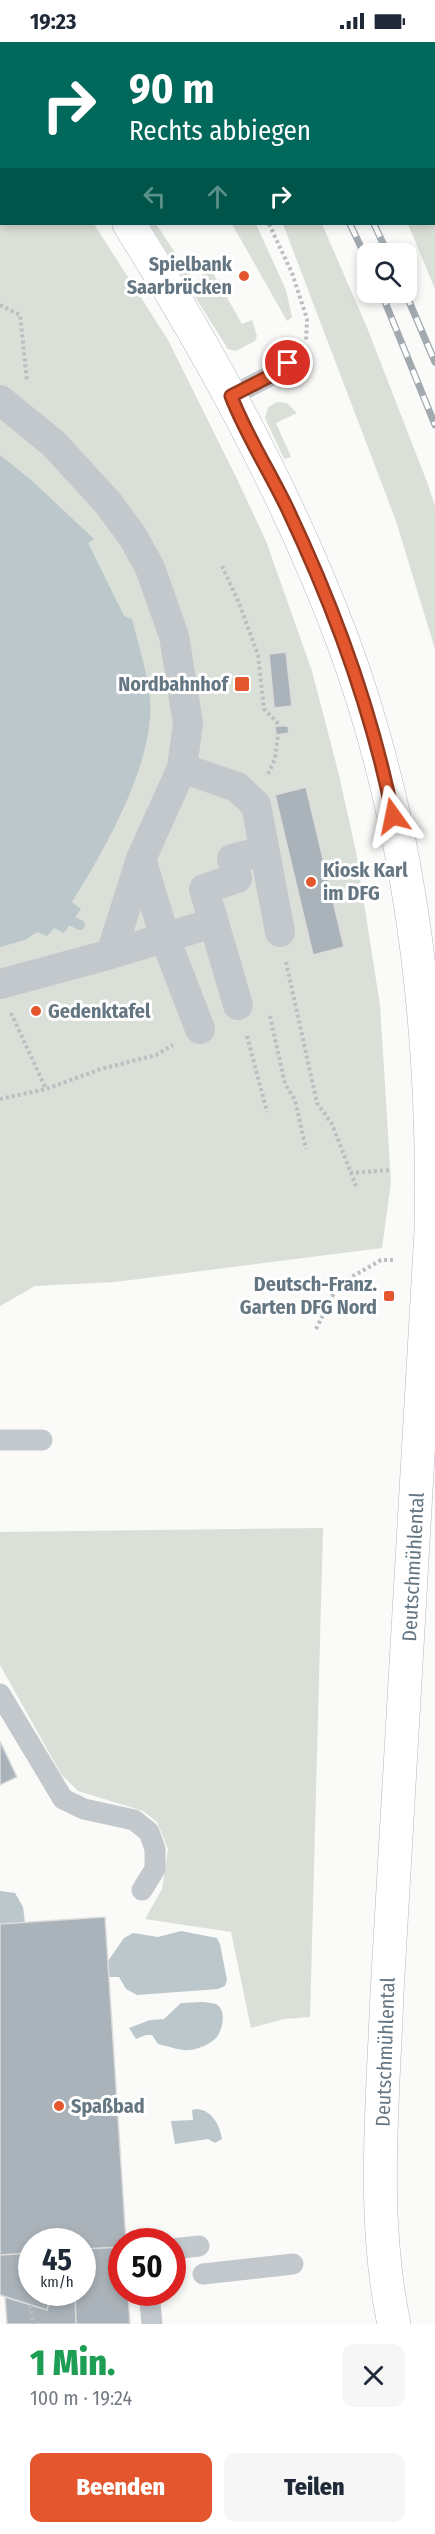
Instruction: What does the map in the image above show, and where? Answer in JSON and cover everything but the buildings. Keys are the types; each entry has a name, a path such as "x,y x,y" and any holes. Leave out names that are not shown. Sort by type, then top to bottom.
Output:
{"main road":[{"name":"Deutschmühlental","path":"130,225 170,289 231,396 289,511 323,591 361,697 390,797 414,933 431,1085 434,1150 430,1259 387,1993 382,2226 389,2301 394,2324"}],"street":[{"path":"0,400 46,437 84,473 133,537 150,568 174,636 188,723 182,768 141,859 111,954"},
{"path":"182,768 237,787 256,805 280,932"},
{"path":"238,1005 204,889 237,878 232,859 263,850"},
{"path":"141,859 165,938 200,1029"},
{"path":"5,996 111,954 213,923"}],"lane":[{"path":"231,396 270,376 288,363"},
{"path":"0,1440 42,1440"},
{"path":"0,1694 63,1799 84,1809 134,1820 149,1832 155,1849 155,1869 142,1890"},
{"path":"186,2247 199,2246"},
{"path":"203,2274 293,2264"},
{"path":"150,2306 152,2324"}],"path":[{"path":"269,225 292,273 307,319 305,345 288,363"},
{"path":"0,305 20,315 27,383"},
{"path":"222,566 239,603 258,655 264,709 278,726"},
{"path":"280,932 317,1103 332,1124 356,1186"},
{"path":"5,996 46,1089"},
{"path":"238,1005 267,1112"},
{"path":"268,1008 285,1084 295,1100 306,1149"},
{"path":"0,1099 46,1089 101,1069 156,1055 200,1029"},
{"path":"350,1173 391,1170"},
{"path":"316,1329 338,1285 381,1260 430,1259"},
{"path":"30,2306 33,2324"}],"shaded area":[{"path":"0,225 95,225 168,340 237,479 266,541 312,671 356,852 380,1005 391,1182 382,1248 115,1282 35,1286 0,1306"},
{"path":"150,225 157,225 196,284 209,266 242,324 252,320 257,336 255,341 236,351 228,349"},
{"path":"233,225 256,225 286,290 292,317 287,321"},
{"path":"283,225 322,225 368,330 427,482 435,506 435,649 396,521"},
{"path":"408,225 435,225 435,289"},
{"path":"277,402 287,403 297,413 276,423 291,457 284,459 265,418 268,407"},
{"path":"0,455 31,480 94,539 88,543 124,616 132,619 145,669 150,700 149,724 136,778 112,832 72,902 81,909 64,933 54,928 47,936 37,932 25,940 0,947"},
{"path":"323,1528 310,2017 284,2019 251,2028 231,1932 145,1919 162,1889 168,1849 157,1822 143,1811 78,1791 61,1774 0,1665 0,1532"},
{"path":"0,1891 15,1893 23,1907 25,1923 0,1924"},
{"path":"181,1931 217,1938 227,1980 225,1986 218,1989 137,1995 126,1989 119,1977 109,1977 108,1961 124,1938 133,1933 158,1937"},
{"path":"181,2003 216,2004 222,2011 223,2020 216,2038 201,2047 182,2050 158,2044 152,2035 136,2039 129,2028 150,2020 164,2019"},
{"path":"192,2110 206,2112 214,2119 222,2139 215,2143 208,2139 175,2144 171,2121 193,2120"}],"waterway":[{"path":"60,915 80,925"}],"railway":[{"path":"350,225 359,243"},
{"path":"374,225 383,243"},
{"path":"385,303 435,425"},
{"path":"410,303 435,362"}],"place":[{"name":"Spielbank Saarbrücken","path":"244,276"},
{"name":"Nordbahnhof","path":"242,684"},
{"name":"Kiosk Karl im DFG","path":"311,882"},
{"name":"Gedenktafel","path":"36,1011"},
{"name":"Deutsch-Franz. Garten DFG Nord","path":"389,1296"},
{"name":"Spaßbad","path":"59,2106"}],"route":[{"path":"288,363 270,376 231,396 289,511 323,591 344,646 379,754 393,816"}]}
